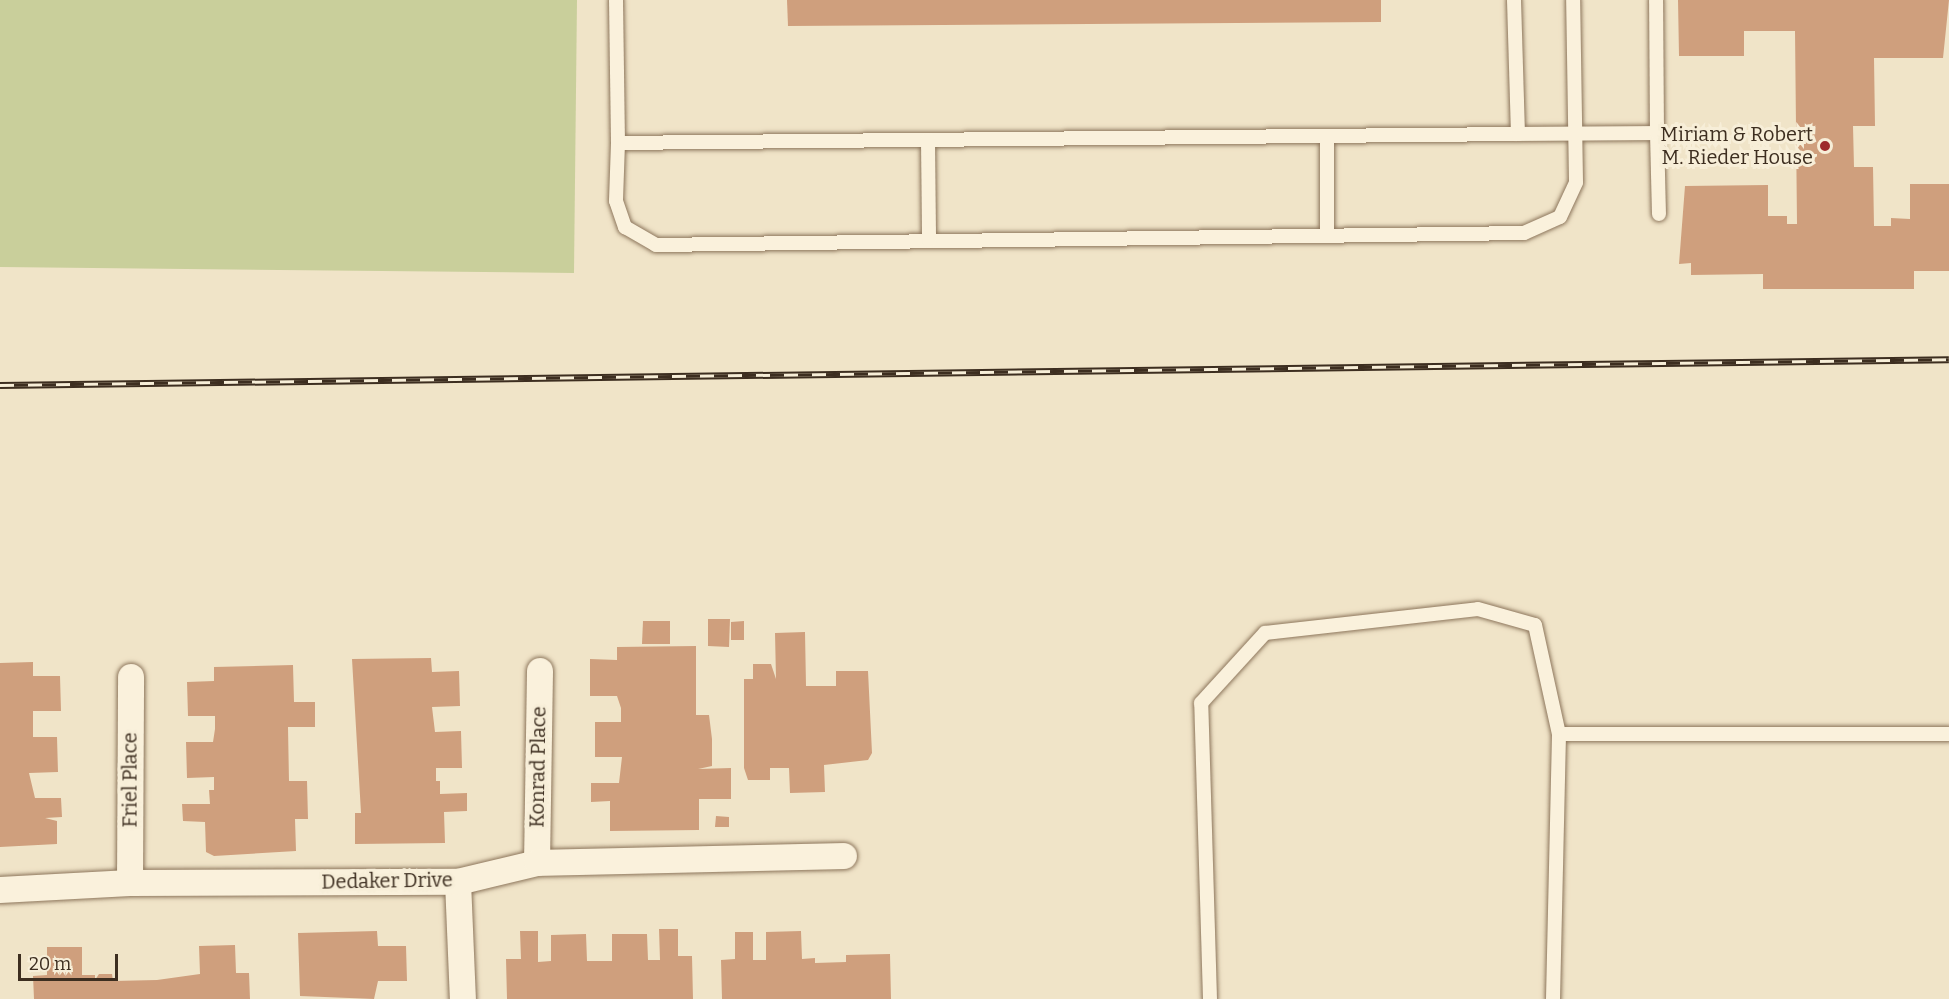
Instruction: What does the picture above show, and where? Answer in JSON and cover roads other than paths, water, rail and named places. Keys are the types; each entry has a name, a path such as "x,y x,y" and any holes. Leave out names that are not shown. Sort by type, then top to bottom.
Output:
{"street":[{"name":"Konrad Place","path":"537,863 540,671"},
{"name":"Friel Place","path":"130,883 131,677"},
{"name":"Dedaker Drive","path":"0,890 130,883 458,882 537,863 844,856"},
{"path":"458,882 463,999"}],"lane":[{"path":"616,0 618,143 616,201 625,227 656,246 1524,233 1560,217 1576,182 1573,0"},
{"path":"1514,0 1518,135"},
{"path":"1656,0 1659,214"},
{"path":"618,143 1657,133"},
{"path":"1327,136 1327,236"},
{"path":"928,140 929,241"},
{"path":"1210,999 1201,704 1265,633 1478,609 1535,625 1559,734 1553,999"},
{"path":"1559,734 1949,734"}],"railway":[{"path":"0,385 1949,359"}],"place":[{"name":"Miriam & Robert M. Rieder House","path":"1825,146"}]}
